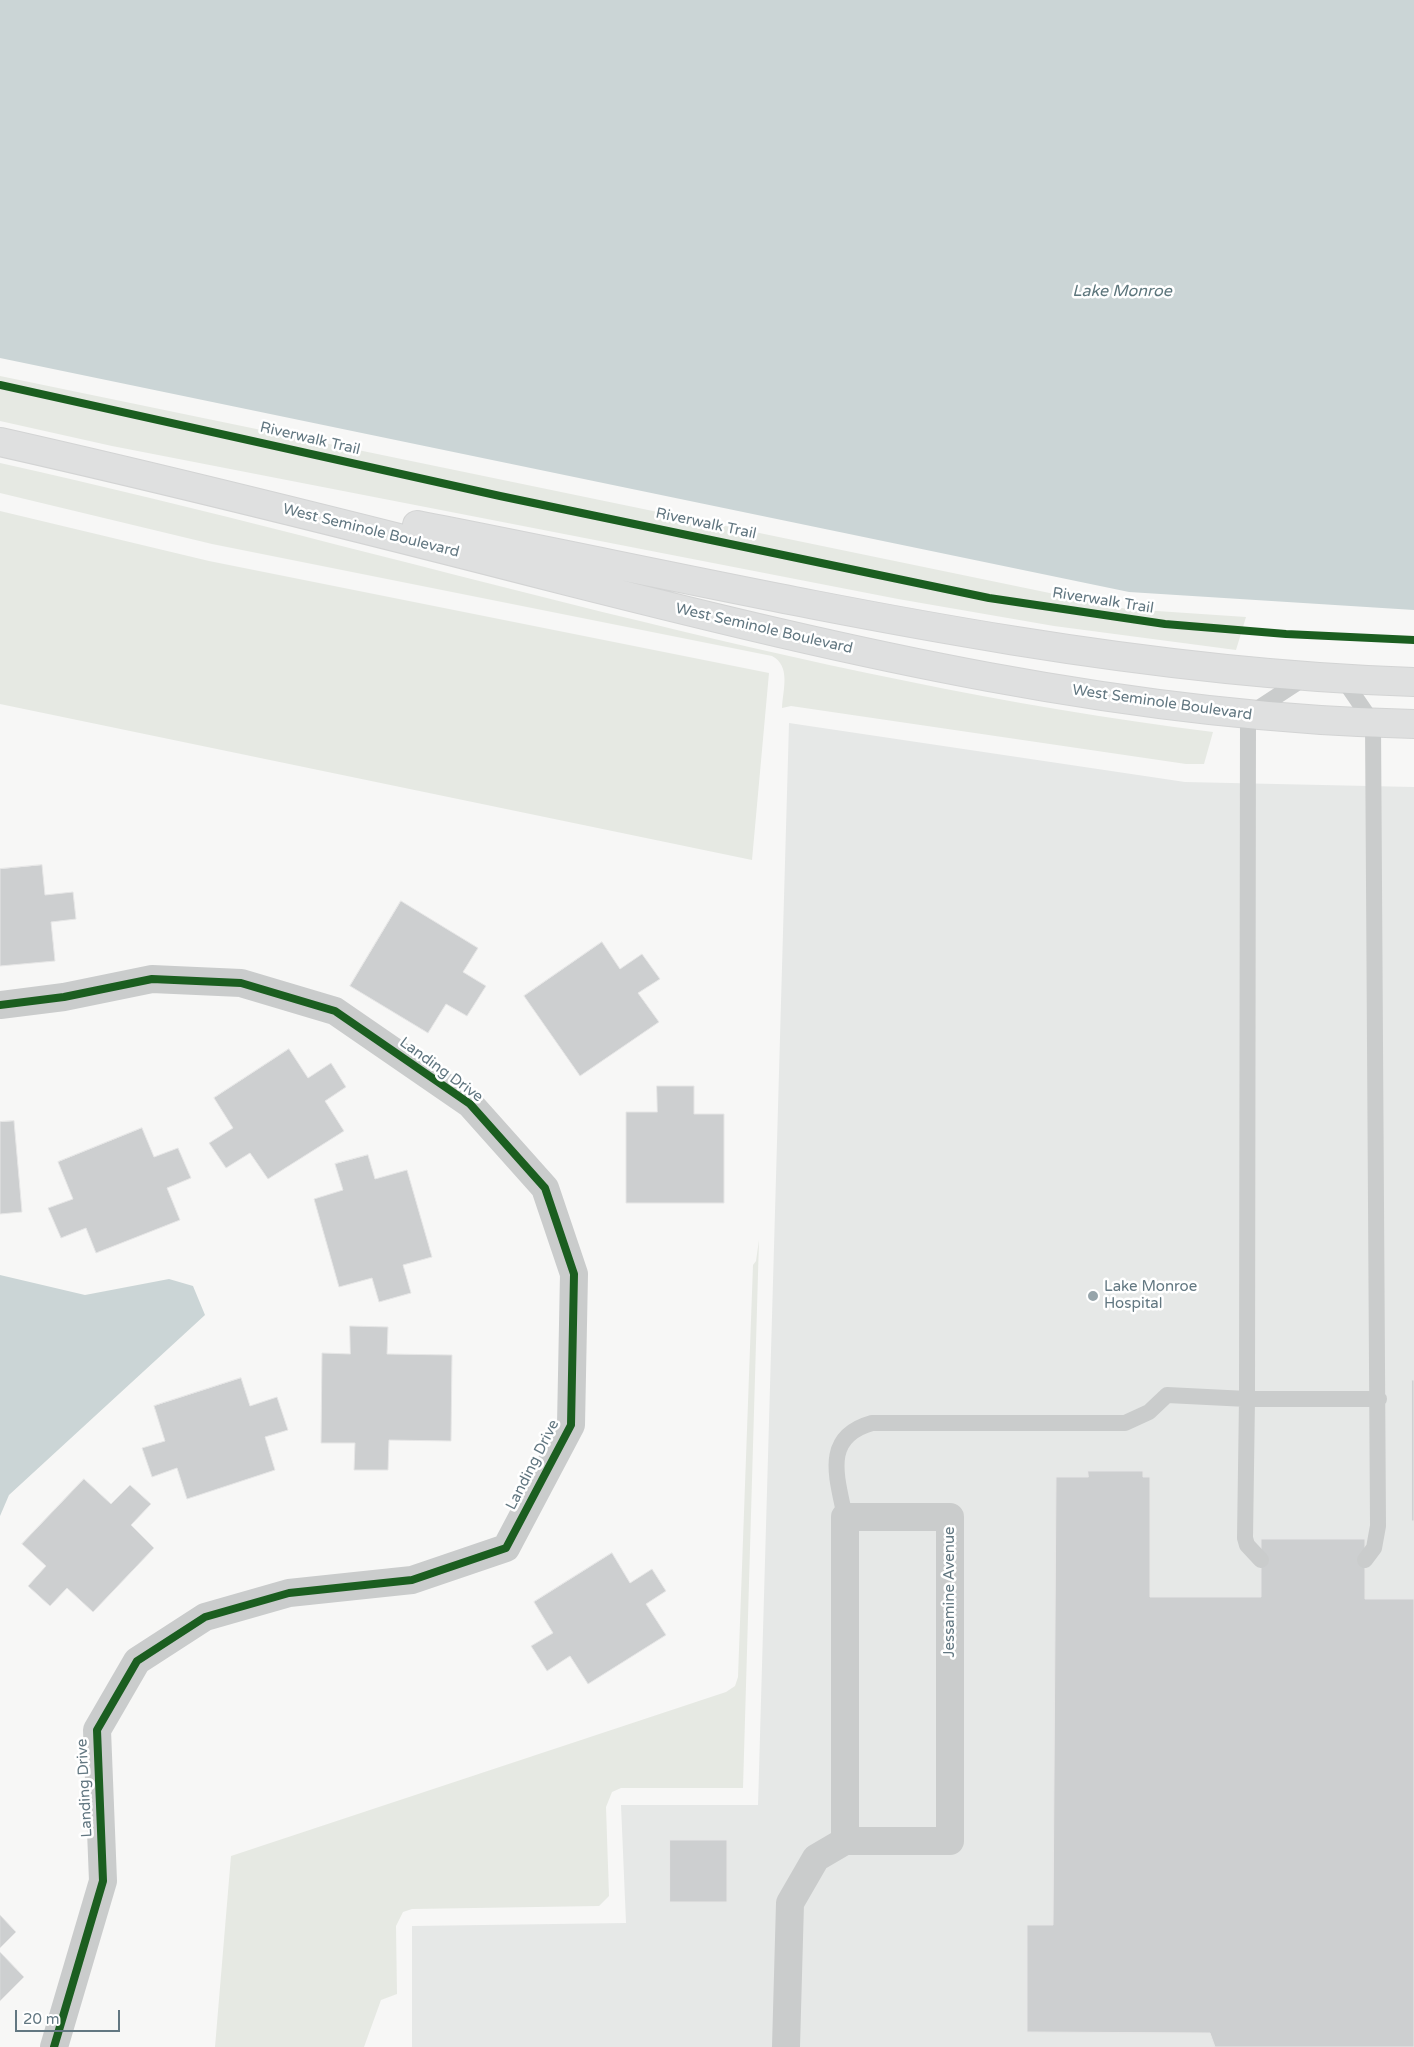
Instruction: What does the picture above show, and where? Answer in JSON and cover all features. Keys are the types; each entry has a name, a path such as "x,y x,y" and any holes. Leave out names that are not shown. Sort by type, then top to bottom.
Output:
{"main road":[{"name":"West Seminole Boulevard","path":"0,442 126,470 706,616 892,659 1071,691 1248,715 1414,724"},
{"name":"West Seminole Boulevard","path":"126,470 904,620 1140,659 1343,679 1414,682"}],"street":[{"name":"Landing Drive","path":"0,1005 64,997 152,979 241,983 335,1011 470,1104 545,1188 574,1274 571,1426 506,1548 412,1580 289,1592 205,1617 137,1661 96,1730 103,1881 54,2047"},
{"name":"Jessamine Avenue","path":"844,1516 950,1516 950,1841 845,1841"},
{"path":"786,2047 790,1903 816,1858 845,1841 844,1516"}],"lane":[{"path":"1261,1560 1247,1545 1245,1538 1248,715 1308,676"},
{"path":"1343,679 1373,723 1379,1399 1378,1536 1374,1548 1365,1560"},
{"path":"844,1516 837,1462 840,1444 845,1435 855,1428 872,1423 1124,1422 1134,1420 1148,1412 1167,1395 1247,1399 1379,1399"}],"shaded area":[{"path":"0,376 1127,609 1246,617 1236,650 1054,626 898,599 112,446 0,421"},
{"path":"0,463 151,498 755,648 906,681 1059,709 1213,732 1204,764 1186,764 791,706 782,708 784,672 778,660 772,656 212,544 0,493"},
{"path":"0,511 209,561 769,673 752,860 0,704"},
{"name":"Lake Monroe Hospital","path":"789,723 1185,782 1414,787 1414,2047 412,2047 412,1926 626,1923 621,1805 758,1805"},
{"path":"759,1240 743,1788 621,1788 612,1792 606,1807 609,1896 599,1906 412,1909 403,1912 396,1926 397,1994 381,2000 364,2047 215,2047 231,1856 726,1692 735,1686 738,1677 753,1265 756,1261"}],"water":[{"name":"Lake Monroe","path":"0,0 1414,0 1414,610 1129,592 0,358"},
{"path":"0,1275 85,1295 169,1279 193,1286 205,1315 9,1495 0,1516"}],"building":[{"path":"42,865 45,895 73,892 76,919 51,922 55,961 0,966 0,869"},
{"path":"401,901 478,948 463,972 486,986 467,1016 446,1004 428,1033 350,986"},
{"path":"602,942 620,969 642,954 660,979 638,993 659,1022 580,1076 524,996"},
{"path":"289,1049 308,1078 331,1063 346,1087 325,1101 344,1131 268,1179 250,1153 226,1168 209,1143 233,1128 214,1098"},
{"path":"657,1086 694,1086 694,1114 724,1114 724,1203 626,1203 626,1112 657,1112"},
{"path":"14,1121 22,1212 0,1214 0,1122"},
{"path":"142,1128 154,1157 178,1148 191,1178 167,1188 180,1220 96,1253 86,1228 61,1238 48,1208 73,1199 58,1162"},
{"path":"368,1155 375,1179 407,1170 432,1257 403,1265 411,1293 379,1302 372,1278 339,1287 314,1199 343,1190 335,1164"},
{"path":"350,1326 388,1327 387,1354 452,1355 451,1441 389,1440 388,1470 354,1470 355,1443 321,1443 322,1353 350,1354"},
{"path":"241,1378 250,1406 277,1397 288,1430 265,1437 275,1470 187,1499 177,1468 152,1477 142,1448 165,1441 154,1406"},
{"path":"1412,1380 1414,1380 1414,1521 1412,1521"},
{"path":"1088,1471 1143,1471 1143,1477 1150,1477 1150,1597 1261,1597 1261,1539 1365,1539 1365,1599 1414,1599 1414,2047 1215,2047 1210,2033 1027,2032 1027,1925 1053,1925 1056,1477 1088,1477"},
{"path":"84,1479 111,1504 130,1485 151,1504 131,1525 154,1548 93,1612 67,1588 50,1606 28,1586 46,1566 22,1544"},
{"path":"612,1553 630,1583 652,1569 666,1591 646,1604 666,1635 588,1684 570,1656 547,1671 531,1646 553,1633 534,1602"},
{"path":"670,1840 727,1840 727,1902 670,1902"},
{"path":"0,1915 16,1932 0,1948"},
{"path":"0,1952 24,1977 0,2001"}],"cycle path":[{"name":"Riverwalk Trail","path":"0,385 500,496 989,598 1165,624 1286,634 1414,640"},
{"path":"0,1005 64,997 152,979 241,983 335,1011 470,1104 545,1188 574,1274 571,1425 506,1548 412,1580 289,1593 205,1617 137,1661 97,1730 103,1881 54,2047"}],"place":[{"name":"Lake Monroe Hospital","path":"1093,1296"}]}
